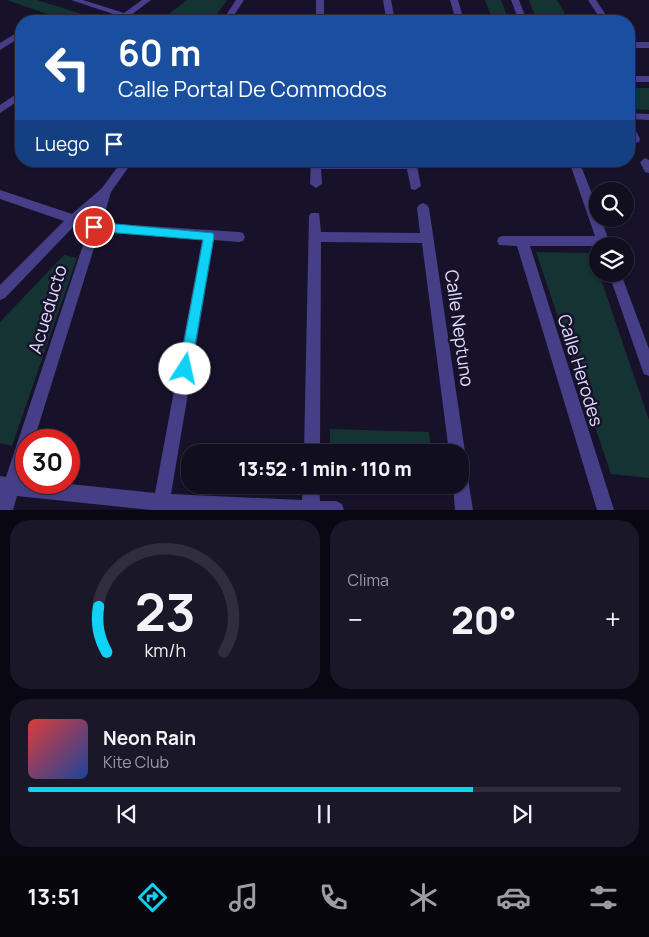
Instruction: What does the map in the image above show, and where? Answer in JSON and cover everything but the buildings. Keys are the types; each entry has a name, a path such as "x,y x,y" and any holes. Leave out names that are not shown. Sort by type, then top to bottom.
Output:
{"street":[{"path":"75,0 112,15"},
{"path":"127,15 147,0"},
{"path":"230,15 240,0"},
{"path":"320,0 320,15"},
{"path":"387,0 390,15"},
{"path":"454,0 458,15"},
{"path":"515,0 521,15"},
{"path":"592,0 602,15"},
{"path":"0,47 15,38"},
{"path":"635,45 649,45"},
{"path":"635,79 649,79"},
{"path":"1,108 15,98"},
{"path":"635,116 649,117"},
{"path":"0,294 72,221 106,191 124,167"},
{"path":"316,167 316,184"},
{"path":"413,167 415,186"},
{"path":"576,167 601,237"},
{"name":"Acueducto","path":"30,429 106,191"},
{"path":"0,194 72,221 94,227 239,238"},
{"name":"Calle Neptuno","path":"423,208 456,444"},
{"path":"312,444 315,216"},
{"path":"161,506 209,236"},
{"path":"315,237 427,238"},
{"path":"503,240 589,243"},
{"name":"Calle Herodes","path":"522,241 606,510"},
{"path":"618,282 649,369"},
{"name":"Acueducto","path":"4,510 6,486 15,465"},
{"path":"6,486 161,506 336,510"},
{"path":"311,494 311,509"},
{"path":"462,494 464,510"}],"green space":[{"path":"7,0 37,0 85,15 50,15"},
{"path":"187,0 227,0 216,15 168,15"},
{"path":"485,0 501,0 507,15 491,15"},
{"path":"529,0 557,0 566,15 535,15"},
{"path":"635,88 649,88 649,110 635,109"},
{"path":"536,252 589,253 589,282 602,282 649,420 649,478 611,474"},
{"path":"64,255 77,258 18,429 15,429 12,446 0,443 0,322"},
{"path":"330,429 429,432 430,444 330,444"}],"route":[{"path":"94,227 209,236 185,369"}]}
